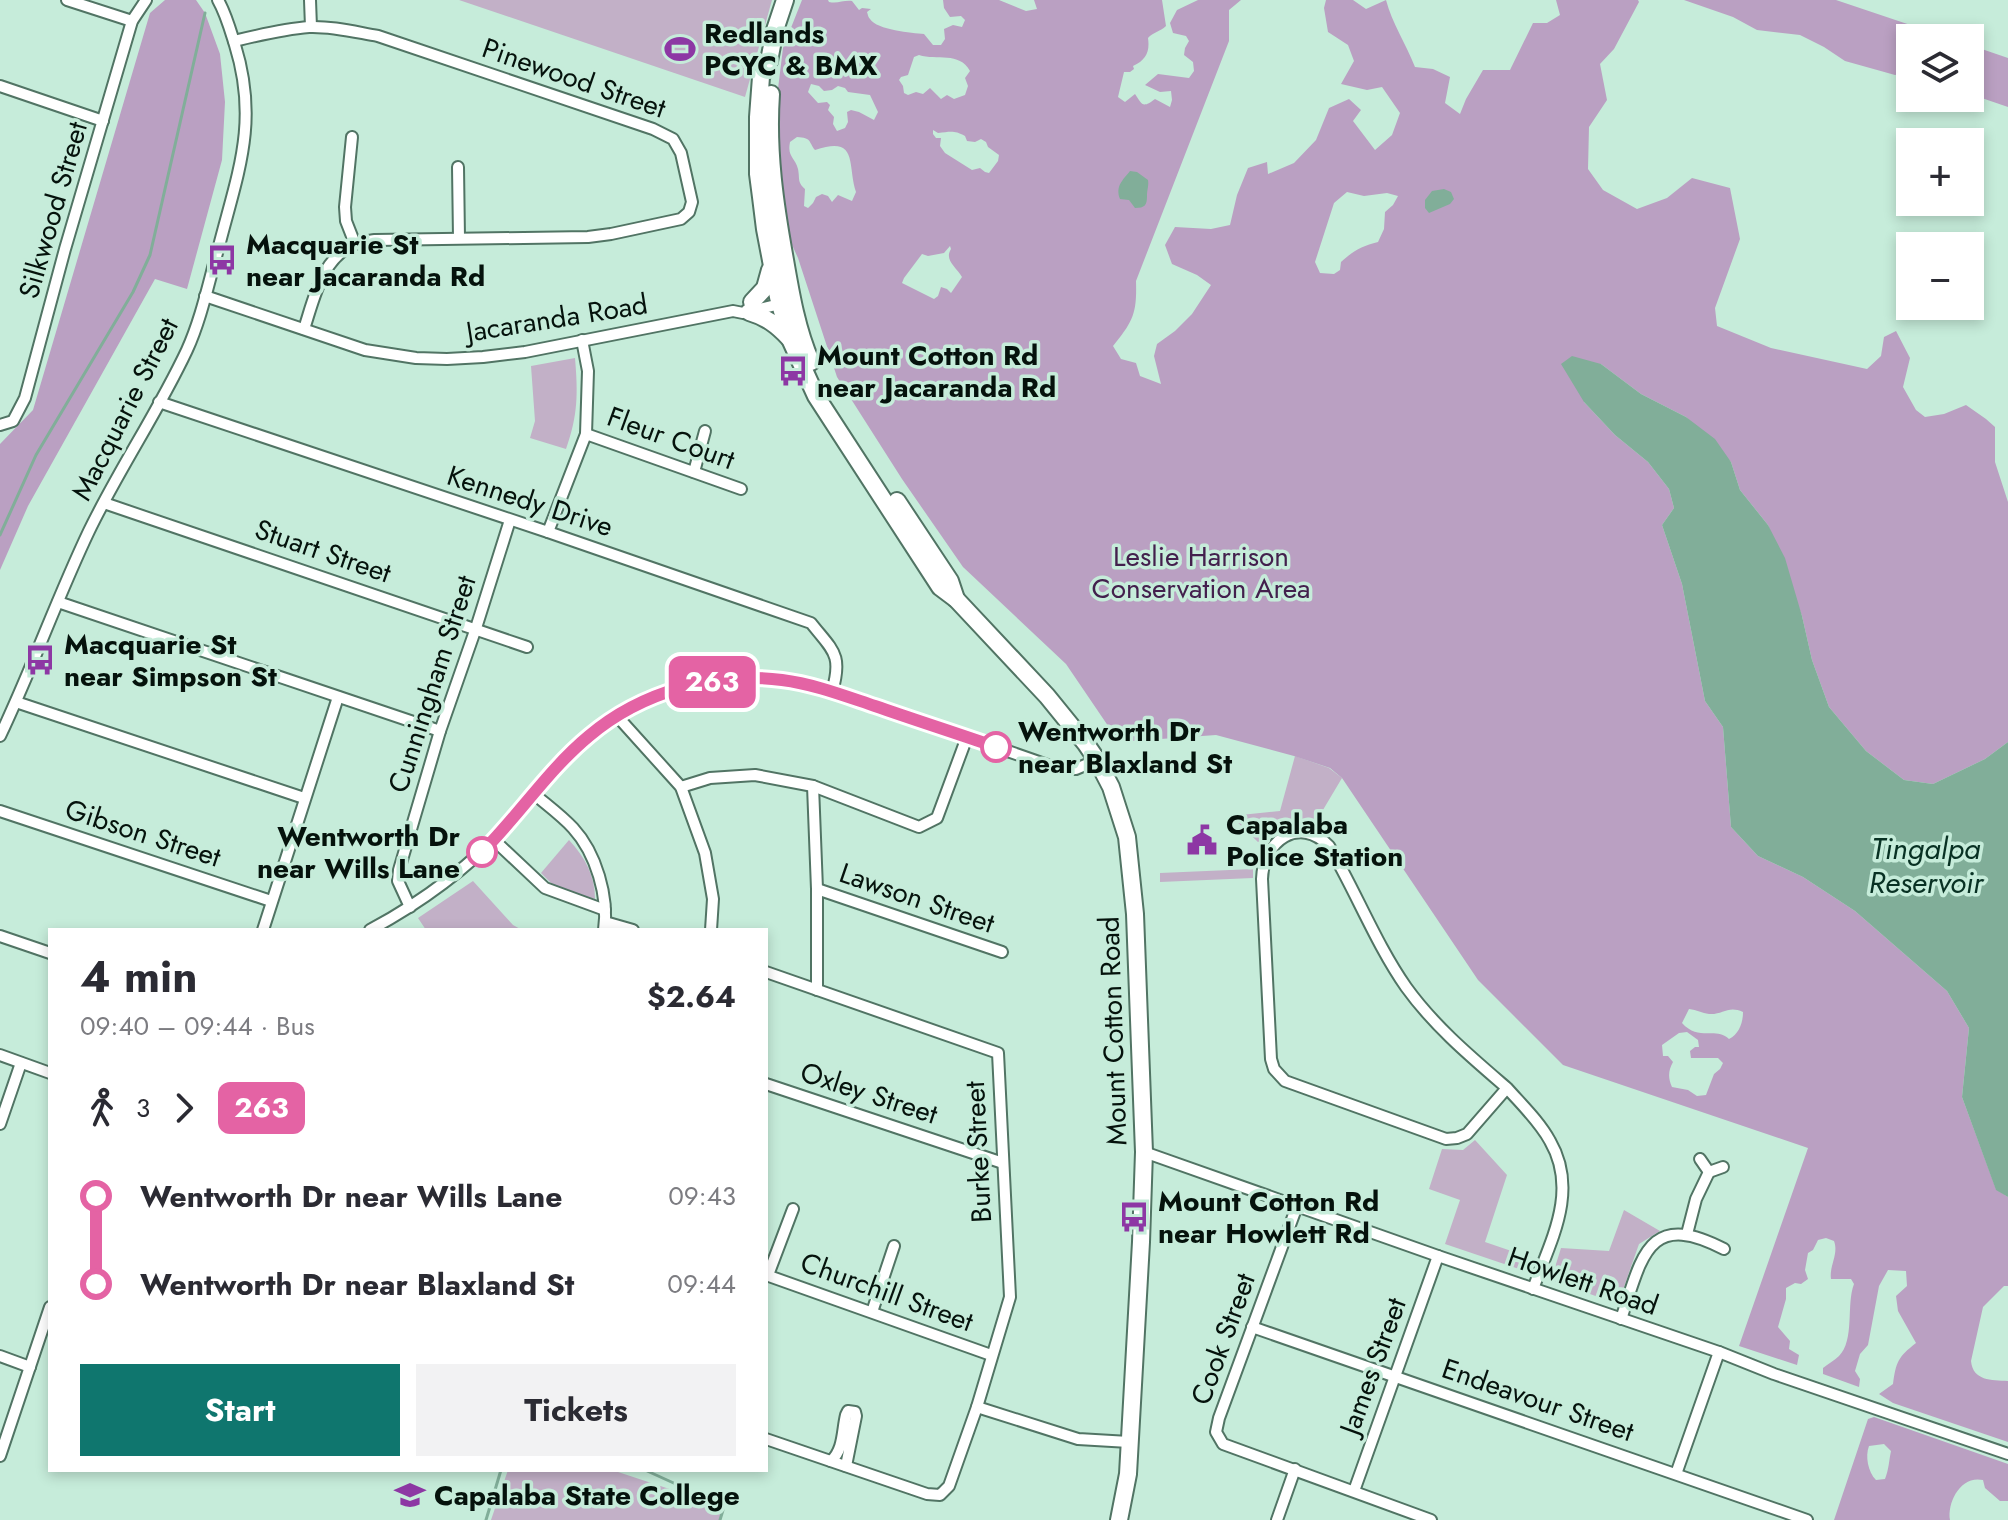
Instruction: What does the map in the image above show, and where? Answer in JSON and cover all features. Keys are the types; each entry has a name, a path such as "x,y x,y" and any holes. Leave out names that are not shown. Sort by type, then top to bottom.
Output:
{"main road":[{"name":"Mount Cotton Road","path":"785,0 769,61 761,77 758,117 761,197 771,267 826,392 950,581 956,599"},
{"name":"Mount Cotton Road","path":"769,61 772,78 769,115 771,169 790,339 816,396 940,587 956,599 1047,696 1097,760 1111,787 1124,827 1132,877 1144,1152 1129,1442 1125,1494 1119,1520"},
{"path":"771,267 765,288 745,308 778,326 790,339"}],"street":[{"path":"67,0 132,21"},
{"name":"Silkwood Street","path":"0,425 13,421 25,398 132,21 146,0"},
{"name":"Macquarie Street","path":"0,736 89,531 189,347 205,296 244,147 247,120 242,67 218,0"},
{"path":"310,0 311,27"},
{"name":"Pinewood Street","path":"234,41 311,27 344,29 378,36 653,129 673,139 681,153 692,202 689,212 681,219 588,237 375,240 355,244"},
{"path":"0,86 103,121"},
{"path":"304,329 323,274 336,256 355,244 346,221 345,207 352,137"},
{"path":"458,167 459,238"},
{"name":"Jacaranda Road","path":"205,296 365,350 447,359 525,352 785,299"},
{"path":"548,532 586,434 588,371 582,340"},
{"name":"Kennedy Drive","path":"159,402 811,623 837,659 838,672 832,692"},
{"path":"694,472 705,431"},
{"name":"Fleur Court","path":"586,434 741,489"},
{"name":"Stuart Street","path":"104,503 527,647"},
{"name":"Cunningham Street","path":"410,907 398,876 440,731 510,520"},
{"path":"58,602 440,731"},
{"path":"373,928 447,882 475,859 590,735 617,716 682,687 721,680 782,680 832,692 1059,769 1076,769 1097,760"},
{"path":"264,928 338,697"},
{"path":"16,702 304,798"},
{"path":"617,716 681,787 705,853 713,899 711,928"},
{"path":"681,787 710,778 755,775 813,786 919,827 937,818 967,737"},
{"path":"813,786 817,990"},
{"path":"534,794 571,826 584,844 600,876 604,926"},
{"name":"Gibson Street","path":"0,811 271,901"},
{"path":"1507,1088 1467,1134 1446,1139 1285,1081 1274,1069 1271,1059 1262,879 1266,857 1272,846 1296,831 1321,837 1329,846 1412,995 1438,1026 1507,1088 1537,1121 1551,1142 1561,1165 1564,1183 1562,1205 1533,1289"},
{"path":"494,840 545,888 605,910"},
{"name":"Lawson Street","path":"817,889 1002,952"},
{"path":"0,936 48,952"},
{"name":"Burke Street","path":"768,973 998,1053 1010,1297 949,1486 940,1495 933,1496 846,1466"},
{"path":"0,1055 48,1072"},
{"path":"0,1124 21,1063"},
{"name":"Oxley Street","path":"768,1085 1003,1163"},
{"name":"Howlett Road","path":"1144,1152 2008,1454"},
{"path":"1700,1159 1709,1172"},
{"path":"1687,1234 1696,1199 1709,1172 1723,1167"},
{"name":"Cook Street","path":"1295,1469 1223,1444 1216,1432 1297,1206"},
{"path":"768,1272 793,1209"},
{"path":"1713,1244 1719,1231"},
{"path":"1621,1319 1644,1255 1655,1242 1669,1235 1687,1234 1724,1249"},
{"path":"872,1312 894,1246"},
{"name":"James Street","path":"1354,1491 1438,1256"},
{"name":"Churchill Street","path":"768,1275 991,1355"},
{"path":"0,1456 48,1313"},
{"name":"Endeavour Street","path":"1252,1327 1807,1520"},
{"path":"1676,1474 1719,1352"},
{"path":"0,1356 30,1367"},
{"path":"977,1407 1078,1439 1129,1442"},
{"path":"768,1440 831,1461 846,1466 855,1412 848,1411 846,1415 841,1446 838,1455 831,1461"},
{"path":"1277,1520 1295,1469 1424,1519"}],"shaded area":[{"name":"Redlands PCYC & BMX","path":"459,0 772,0 745,97"},
{"path":"575,358 576,404 566,449 530,438 535,421 531,366"},
{"path":"1295,756 1329,768 1342,778 1314,825 1285,828 1259,843 1231,816 1280,811"},
{"path":"569,840 588,867 595,899 555,887 541,873"},
{"path":"1253,869 1253,878 1160,882 1160,873"},
{"path":"473,881 518,928 425,928 418,918"},
{"path":"1475,1140 1507,1175 1485,1242 1532,1258 1525,1271 1445,1244 1460,1200 1429,1189 1442,1149 1463,1150"},
{"path":"1624,1210 1660,1231 1639,1244 1619,1301 1615,1303 1551,1280 1561,1248 1609,1251"},
{"path":"507,1472 618,1472 724,1507 719,1520 491,1520"}],"green space":[{"path":"165,0 196,0 205,13 220,54 225,102 222,160 187,289 155,279 28,506 0,570 0,444 33,410 150,13"},
{"name":"Leslie Harrison Conservation Area","path":"802,0 852,1 859,10 871,9 867,12 869,17 880,26 924,34 933,45 941,45 945,39 944,29 953,25 962,27 965,20 961,16 950,17 943,0 999,0 1026,11 1037,9 1034,0 1162,0 1166,26 1148,38 1148,51 1133,66 1134,69 1124,72 1118,97 1125,102 1135,94 1143,104 1155,99 1170,107 1171,91 1160,92 1145,85 1158,74 1189,78 1194,71 1193,62 1184,55 1189,41 1186,36 1173,33 1170,23 1177,10 1198,0 1241,0 1229,10 1229,41 1136,281 1132,316 1113,346 1121,359 1136,363 1140,376 1161,384 1154,356 1157,344 1192,314 1211,285 1172,264 1165,245 1175,227 1211,229 1230,225 1248,168 1267,162 1268,174 1294,163 1316,140 1329,108 1349,99 1361,110 1353,121 1375,150 1392,135 1400,113 1382,87 1367,90 1341,84 1354,61 1348,45 1328,32 1324,8 1326,0 1353,0 1366,9 1386,0 1415,67 1433,69 1450,77 1445,103 1460,114 1483,70 1510,70 1533,23 1547,23 1560,15 1556,0 1638,0 1614,49 1600,64 1607,100 1589,127 1588,169 1603,190 1637,209 1667,198 1692,178 1730,188 1740,239 1715,308 1717,326 1771,348 1867,369 1881,356 1884,337 1896,331 1910,358 1903,387 1916,410 1925,417 1944,414 1966,405 1995,427 1995,462 2008,502 2008,742 1985,759 1933,784 1904,780 1866,751 1829,707 1812,660 1802,616 1768,525 1740,490 1731,462 1686,417 1641,394 1601,364 1584,402 1615,435 1648,462 1669,489 1674,508 1662,525 1682,584 1705,701 1723,727 1731,827 1758,856 1803,877 1855,911 1947,991 1969,1028 1962,1097 1996,1189 2008,1197 2008,1286 2004,1286 1983,1307 1971,1361 1972,1368 1979,1376 2008,1381 2008,1442 1893,1403 1879,1394 1893,1384 1899,1360 1916,1343 1898,1311 1896,1296 1907,1286 1906,1271 1888,1270 1879,1286 1868,1345 1860,1354 1855,1371 1860,1379 1859,1387 1823,1374 1823,1368 1839,1356 1847,1341 1854,1284 1851,1279 1831,1279 1835,1246 1834,1241 1826,1238 1818,1240 1808,1253 1805,1270 1808,1279 1786,1288 1778,1327 1790,1341 1789,1349 1799,1355 1797,1365 1739,1346 1808,1148 1563,1065 1478,980 1342,778 1330,768 1216,735 1119,742 1066,664 963,567 837,377 788,236 779,160 777,97 783,48","holes":["919,55 954,59 970,71 965,78 968,86 965,95 954,99 947,95 941,99 930,88 923,94 904,93 899,80 908,75 914,57","811,84 824,91 838,86 848,92 870,95 878,112 874,120 851,110 847,112 845,128 837,131 833,124 834,117 828,110 830,105 827,102 818,103 808,92","933,130 958,133 965,136 967,141 981,139 999,155 998,161 989,173 980,168 972,170 945,153 940,146 941,138 936,138","797,137 807,139 815,150 829,146 839,146 845,150 849,155 856,192 852,201 838,195 832,202 822,194 808,208 804,206 805,189 789,147","1347,192 1364,196 1387,193 1398,196 1385,212 1384,229 1378,242 1350,255 1334,274 1320,273 1315,262 1334,203","950,246 950,260 962,277 951,293 941,287 934,299 902,283 922,254 944,253","1689,1009 1709,1014 1733,1010 1743,1012 1740,1028 1729,1039 1724,1035 1688,1029 1682,1023","1687,1032 1698,1040 1699,1047 1690,1051 1691,1058 1718,1058 1723,1063 1714,1074 1706,1095 1697,1096 1688,1090 1672,1087 1669,1074 1673,1062 1668,1056 1663,1056 1662,1045 1679,1033"]},
{"path":"1684,0 1836,0 1907,24 1896,24 1895,75 1845,61 1800,35 1757,30 1733,17"},
{"path":"1984,50 2008,58 2008,107 1984,99"},
{"path":"1874,1417 2008,1464 2008,1501 2000,1501 1985,1488 1983,1480 1975,1480 1957,1491 1951,1505 1950,1520 1834,1520 1868,1419","holes":["1884,1444 1891,1451 1885,1479 1876,1480 1868,1464 1869,1446"]}],"water":[{"path":"1130,171 1148,180 1147,202 1141,207 1135,208 1129,200 1120,199 1119,187"},
{"path":"1444,189 1451,192 1454,199 1450,204 1429,213 1425,200 1432,191"},
{"name":"Tingalpa Reservoir","path":"1572,356 1601,364 1641,394 1686,417 1715,439 1731,462 1740,490 1768,525 1785,558 1812,660 1829,707 1866,751 1904,780 1933,784 1985,759 2008,742 2008,1197 1996,1190 1962,1097 1969,1028 1947,991 1855,911 1803,877 1758,856 1731,827 1723,727 1705,701 1682,584 1662,525 1674,508 1669,489 1648,462 1615,435 1584,402 1561,364"}],"waterway":[{"path":"0,535 36,455 133,292 150,255 205,13"},
{"path":"486,1520 500,1472"},
{"path":"649,1472 722,1505 720,1520"}],"bus line":[{"name":"263","path":"482,852 565,758 590,735 637,705 682,687 734,679 800,683 996,747"}],"place":[{"name":"Redlands PCYC & BMX","path":"680,49"},
{"name":"Macquarie St near Jacaranda Rd","path":"222,260"},
{"name":"Mount Cotton Rd near Jacaranda Rd","path":"793,371"},
{"name":"Macquarie St near Simpson St","path":"40,660"},
{"name":"Wentworth Dr near Blaxland St","path":"996,747"},
{"name":"Capalaba Police Station","path":"1202,840"},
{"name":"Wentworth Dr near Wills Lane","path":"482,852"},
{"name":"Mount Cotton Rd near Howlett Rd","path":"1134,1217"},
{"name":"Capalaba State College","path":"410,1495"}]}
